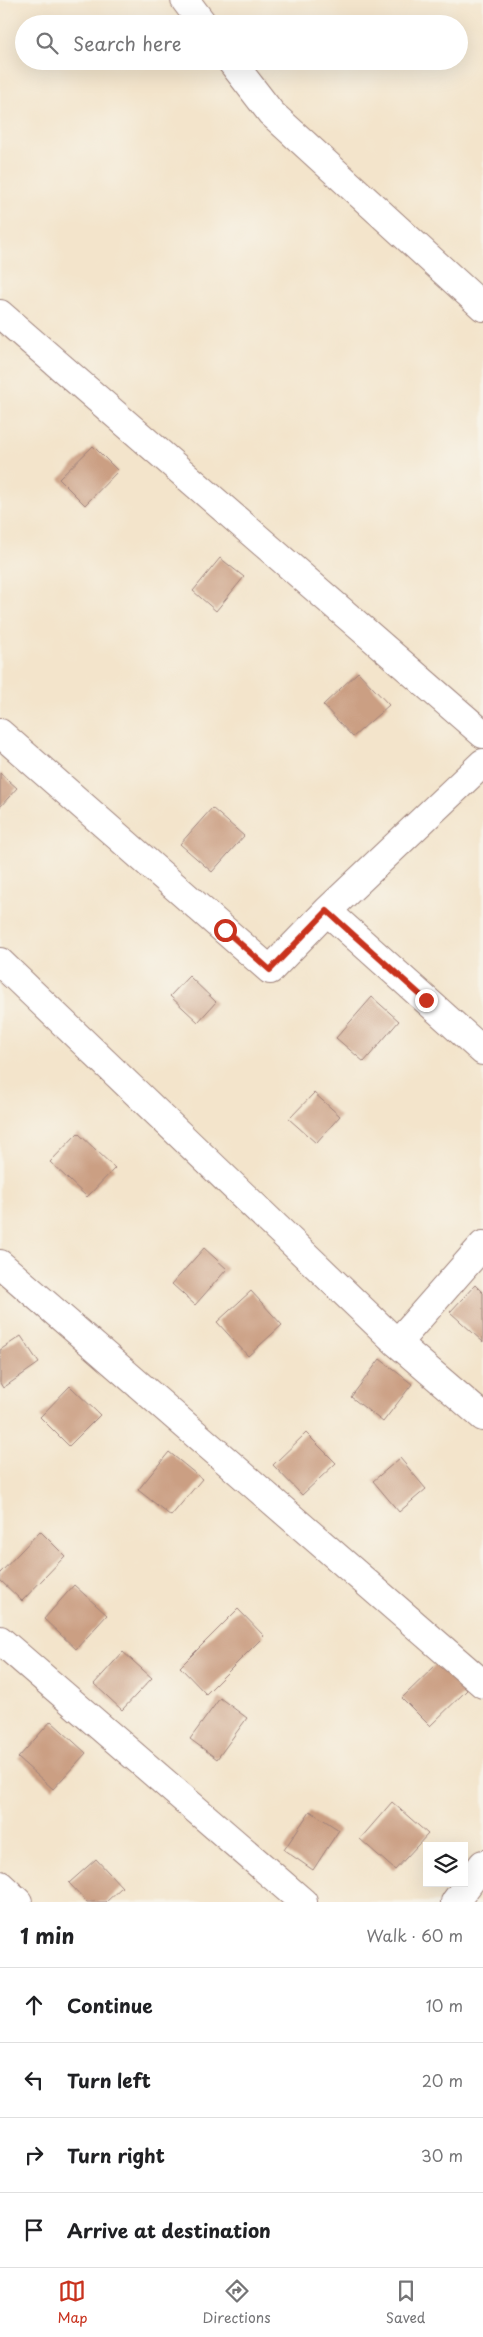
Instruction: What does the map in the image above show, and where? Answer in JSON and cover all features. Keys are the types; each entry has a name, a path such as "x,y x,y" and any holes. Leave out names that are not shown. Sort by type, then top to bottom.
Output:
{"street":[{"path":"185,0 196,15"},
{"path":"239,70 271,113 483,307"},
{"path":"0,314 483,734"},
{"path":"0,733 270,970 327,911 483,763"},
{"path":"327,911 483,1051"},
{"path":"0,962 397,1343 483,1417"},
{"path":"397,1343 483,1245"},
{"path":"0,1264 483,1684"},
{"path":"0,1640 302,1902"},
{"path":"455,1902 483,1864"},
{"path":"0,1885 18,1902"}],"building":[{"path":"93,446 118,471 85,505 59,479"},
{"path":"220,558 244,577 216,611 193,591"},
{"path":"358,672 389,705 353,737 323,705"},
{"path":"0,773 17,788 0,807"},
{"path":"212,808 244,836 212,872 180,844"},
{"path":"189,976 216,1002 198,1022 170,996"},
{"path":"372,997 399,1021 364,1062 336,1038"},
{"path":"314,1093 340,1116 316,1143 289,1119"},
{"path":"78,1133 115,1168 87,1197 50,1162"},
{"path":"204,1248 227,1269 195,1305 172,1284"},
{"path":"475,1285 483,1293 483,1342 450,1312"},
{"path":"251,1291 282,1325 248,1356 217,1322"},
{"path":"21,1336 39,1363 3,1388 0,1383 0,1350"},
{"path":"380,1359 412,1384 383,1422 351,1397"},
{"path":"70,1386 100,1415 69,1446 40,1417"},
{"path":"306,1433 336,1463 302,1495 273,1465"},
{"path":"169,1452 202,1479 171,1516 138,1490"},
{"path":"400,1458 426,1489 399,1512 373,1481"},
{"path":"40,1531 65,1556 22,1601 0,1580 0,1573"},
{"path":"74,1585 107,1615 76,1649 44,1619"},
{"path":"238,1609 264,1636 206,1694 180,1667"},
{"path":"123,1652 152,1678 122,1710 94,1684"},
{"path":"439,1662 467,1690 430,1726 402,1698"},
{"path":"220,1698 247,1718 217,1759 190,1739"},
{"path":"51,1721 86,1753 53,1789 18,1758"},
{"path":"392,1802 428,1834 395,1870 360,1839"},
{"path":"310,1811 339,1830 313,1870 284,1850"},
{"path":"96,1859 122,1887 106,1902 87,1902 69,1883"}],"route":[{"path":"225,930 270,970 327,911 426,1000"}]}
